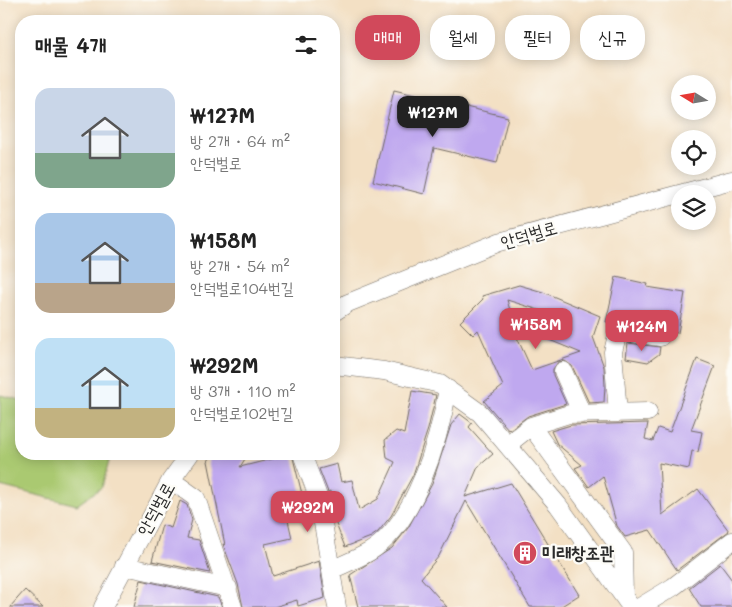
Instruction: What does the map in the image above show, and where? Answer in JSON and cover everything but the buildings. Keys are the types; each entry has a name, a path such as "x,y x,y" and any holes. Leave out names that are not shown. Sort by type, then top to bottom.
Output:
{"street":[{"name":"안덕벌로","path":"340,308 348,303 499,242 732,180"},
{"path":"618,413 613,352 618,331 660,337"},
{"path":"340,366 384,371 440,384 480,414 558,505 628,602"},
{"path":"563,371 582,414"},
{"path":"331,570 371,552 402,521 428,466 448,389"},
{"path":"507,445 531,426 569,414 648,412"},
{"path":"531,426 623,552 628,602"},
{"name":"안덕벌로","path":"102,607 171,480 186,460"},
{"path":"304,460 319,499 331,570 332,606"},
{"path":"171,480 196,498 233,607"},
{"path":"640,607 673,586 732,541"},
{"path":"124,566 228,588"}],"green space":[{"path":"0,395 15,399 15,460 109,460 102,487 77,505 0,486"}],"place":[{"name":"미래창조관","path":"525,553"}]}
